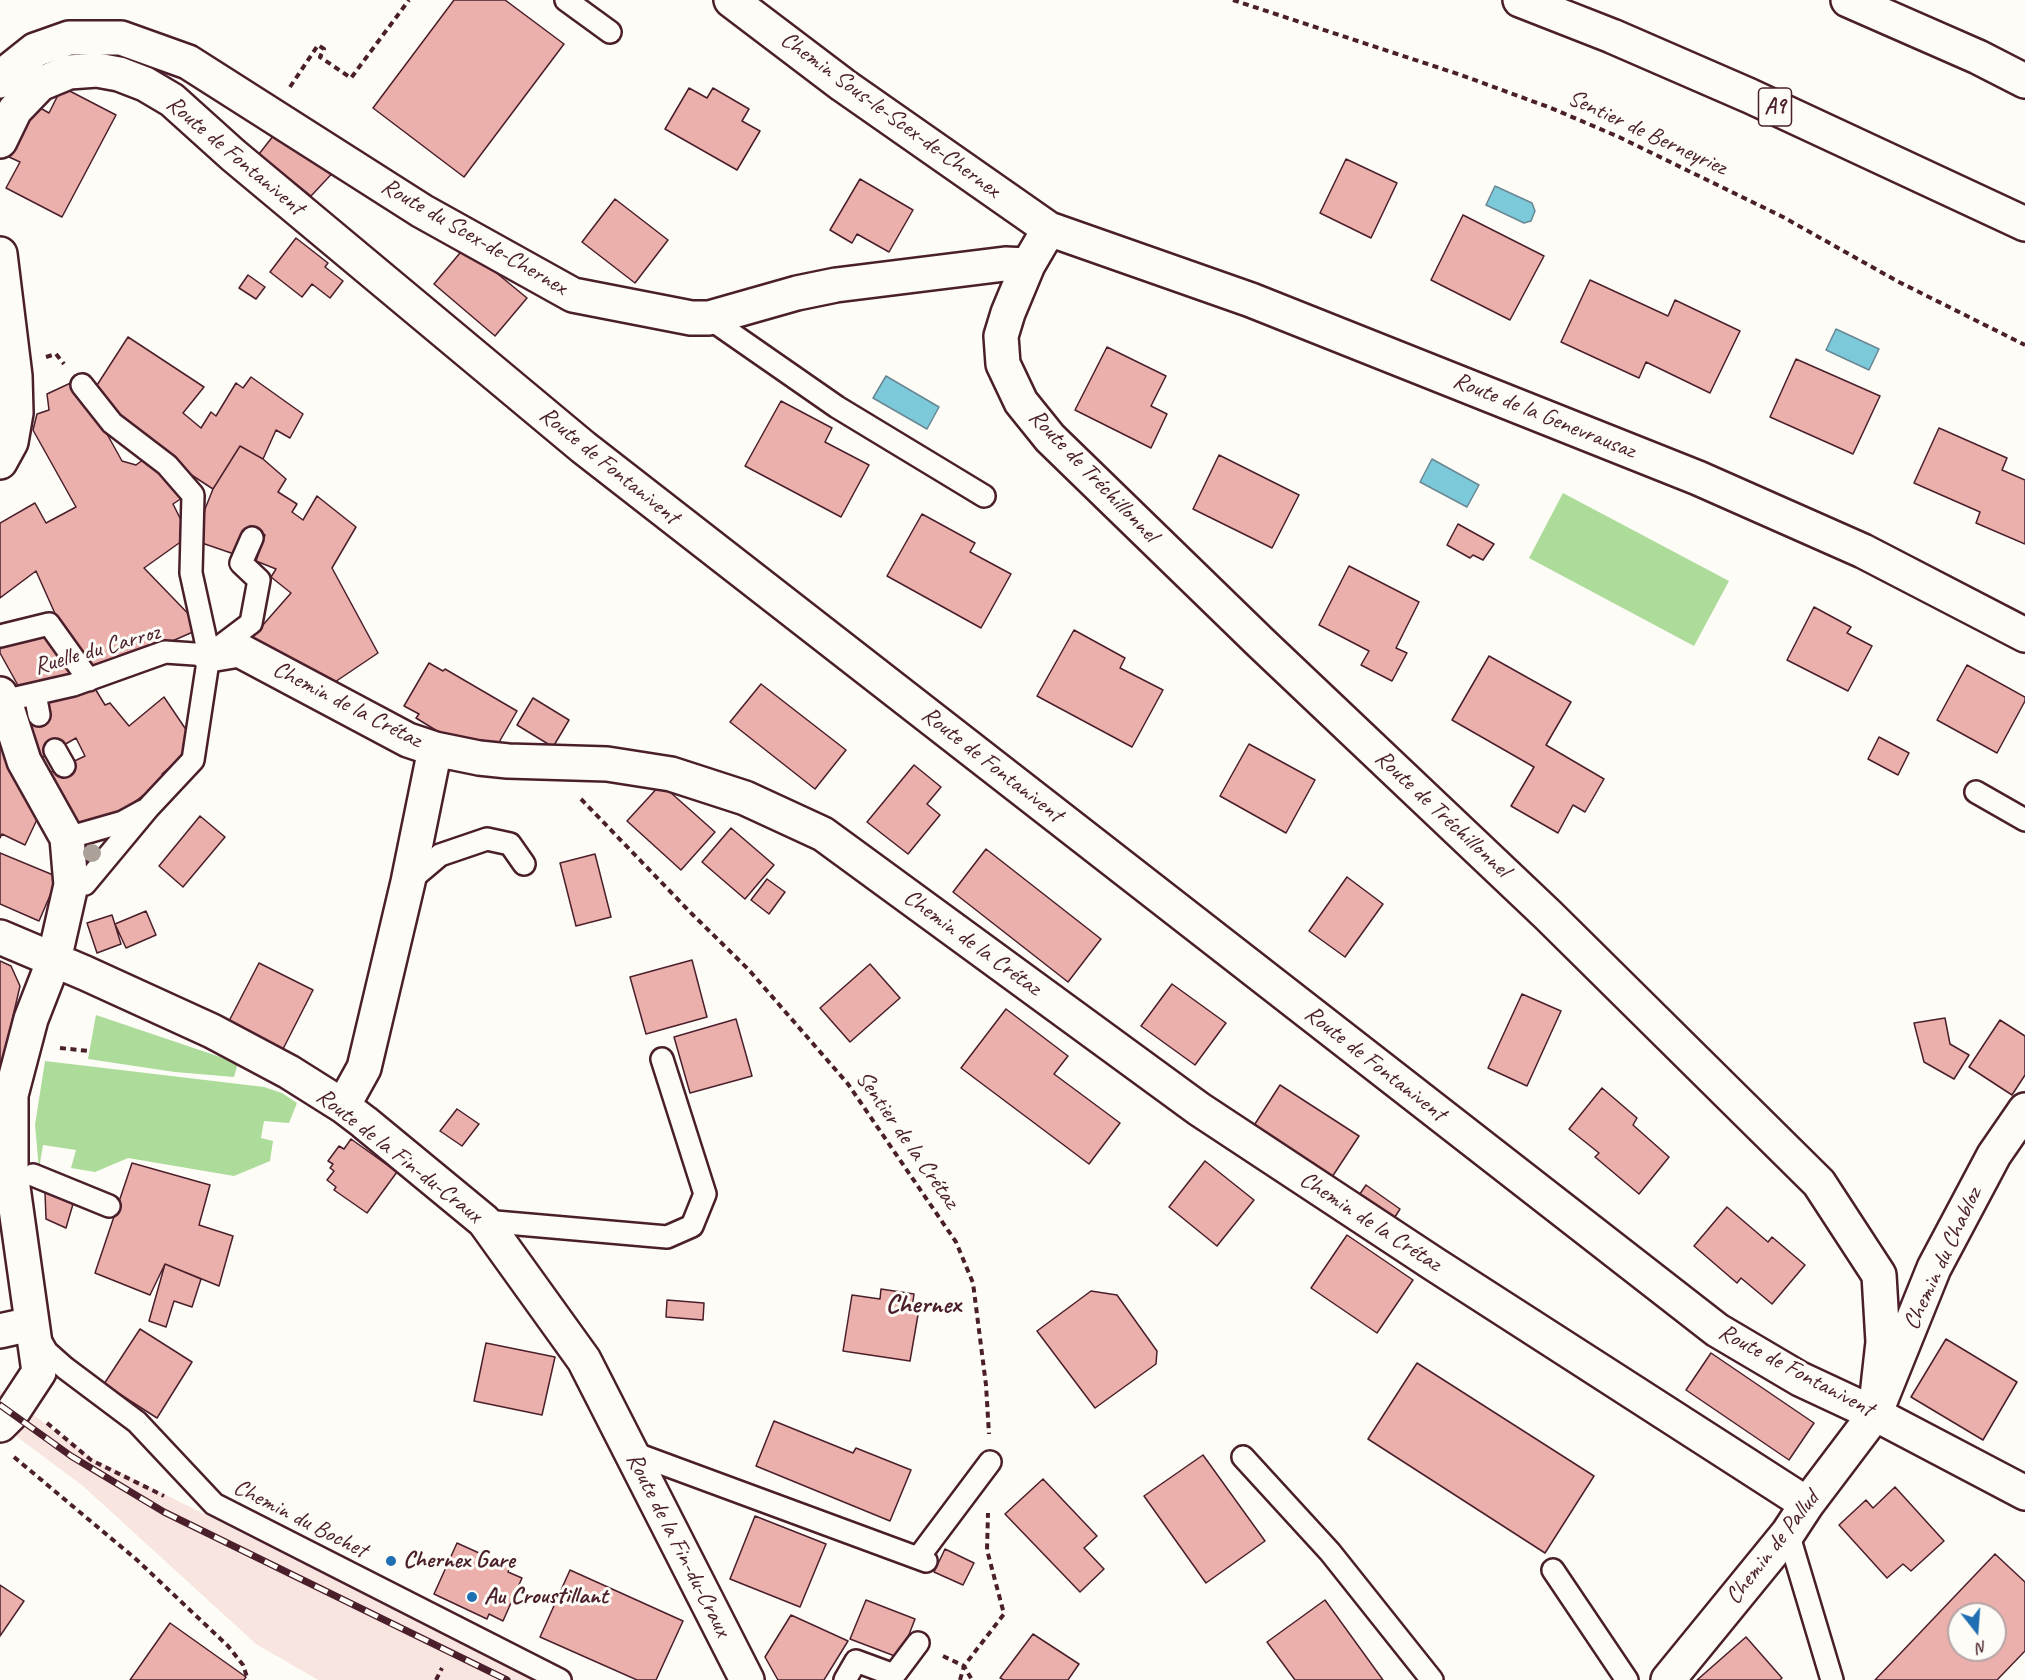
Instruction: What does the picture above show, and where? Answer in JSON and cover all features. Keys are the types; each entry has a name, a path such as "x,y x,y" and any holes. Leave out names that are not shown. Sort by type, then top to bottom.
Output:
{"main road":[{"name":"Chemin Sous-le-Scex-de-Chernex","path":"731,0 843,85 1049,229"},
{"name":"A9","path":"1520,0 1612,36 1750,96 2025,225"},
{"path":"1848,0 1978,57 2025,81"},
{"name":"Route du Scex-de-Chernex","path":"0,81 6,73 34,50 69,38 121,38 188,62 422,211 573,295 691,318 709,318 797,293 836,285 1005,264 1028,265"},
{"name":"Route de Fontanivent","path":"0,141 15,110 40,84 69,72 97,70 119,74 145,84 172,100 233,154 583,447 1717,1330 1800,1379 1875,1414 2025,1493"},
{"name":"Route de Tréchillonnel","path":"1049,229 1028,265 1001,336 1003,364 1021,402 1050,438 1261,643 1548,915 1819,1183 1879,1275 1883,1342 1875,1414"},
{"name":"Route de la Genevrausaz","path":"1049,229 1251,300 1698,478 1863,551 2025,635"},
{"path":"0,254 15,376 8,410 11,442 0,462"},
{"name":"Chemin de la Crétaz","path":"209,656 239,650 408,740 435,749 489,759 607,764 671,774 745,798 823,834 1198,1109 1807,1504"},
{"path":"2,698 24,761 82,831 54,960 31,1019 11,1095 15,1173 31,1324 39,1372 10,1414"},
{"path":"343,1106 364,1068 408,882 435,749"},
{"name":"Route de la Fin-du-Craux","path":"0,937 212,1031 289,1072 343,1106 484,1221 584,1360 747,1680"},
{"name":"Chemin du Chabloz","path":"1875,1414 1934,1268 1994,1155 2025,1110"},
{"path":"0,1331 31,1324"},
{"name":"Chemin de Pallud","path":"1668,1680 1788,1533 1875,1414"}],"lane":[{"path":"566,0 610,32"},
{"path":"709,318 837,407 984,496"},
{"path":"71,885 85,884 149,807 193,760 209,656 190,573 193,495 167,465 112,423 82,385"},
{"path":"209,656 251,623 259,580 241,563 252,538"},
{"path":"0,636 49,624 89,680"},
{"name":"Ruelle du Carroz","path":"2,698 37,705 89,680 165,652 209,656"},
{"path":"1976,792 2025,820"},
{"path":"82,831 123,822 149,807"},
{"path":"408,882 440,855 487,839 510,844 524,864"},
{"path":"484,1221 667,1237 692,1226 705,1194 662,1059"},
{"path":"15,1173 109,1206"},
{"name":"Chemin du Bochet","path":"31,1324 47,1352 137,1422 214,1504 560,1680"},
{"path":"631,1452 922,1560 990,1461"},
{"path":"1244,1457 1329,1552 1432,1680"},
{"path":"1788,1533 1832,1680"},
{"path":"1552,1570 1627,1680"},
{"path":"845,1680 856,1661 894,1675 918,1643"}],"path":[{"path":"285,93 318,45 324,49 320,57 351,78 409,0"},
{"name":"Sentier de Berneyriez","path":"1233,0 1461,75 1551,108 1618,137 1783,217 1897,281 2025,345"},
{"name":"Sentier de la Crétaz","path":"575,793 749,970 848,1084 956,1242 974,1283 986,1385 990,1461 987,1550 1004,1614 964,1666"},
{"path":"50,1046 89,1052"},
{"path":"10,1414 91,1460 171,1500"},
{"path":"12,1456 137,1560 228,1646 243,1665 248,1680"},
{"path":"960,1680 964,1666"},
{"path":"964,1666 972,1680"},
{"path":"436,1680 442,1668"}],"shaded area":[{"path":"0,1390 92,1458 536,1680 318,1680 256,1644 83,1486 0,1424"}],"green space":[{"path":"1563,493 1729,581 1694,646 1529,558"},
{"path":"96,1015 238,1063 234,1077 175,1072 88,1059"},
{"path":"45,1061 264,1087 282,1093 297,1103 289,1123 264,1121 261,1138 273,1141 270,1161 234,1176 128,1158 95,1172 71,1168 76,1150 43,1145 39,1169 35,1125"}],"water":[{"path":"1495,186 1532,203 1535,211 1531,221 1524,223 1486,205"},
{"path":"1836,329 1879,349 1869,370 1826,350"},
{"path":"886,376 939,407 927,429 873,398"},
{"path":"1432,459 1479,485 1467,507 1420,482"}],"building":[{"path":"454,0 505,0 564,44 464,177 373,108"},
{"path":"62,87 116,115 62,217 6,188 20,162 9,157 35,105 49,113"},
{"path":"689,88 707,98 713,88 749,109 742,121 760,131 737,170 665,129"},
{"path":"281,126 340,165 311,196 259,154"},
{"path":"1346,159 1397,183 1371,238 1320,213"},
{"path":"860,179 913,210 889,252 857,234 852,243 830,230"},
{"path":"615,199 668,240 635,283 582,242"},
{"path":"1463,215 1544,256 1510,320 1431,280"},
{"path":"296,238 328,263 325,267 343,281 330,298 312,284 302,297 270,272"},
{"path":"465,247 527,298 495,336 434,284"},
{"path":"248,275 265,287 256,299 239,288"},
{"path":"1590,280 1668,316 1675,300 1740,331 1710,393 1646,362 1639,378 1561,342"},
{"path":"128,337 204,387 183,413 201,428 211,412 216,416 236,383 243,388 251,377 303,414 290,438 276,430 263,459 240,446 213,489 144,444 147,435 90,396"},
{"path":"1107,347 1166,376 1151,406 1167,414 1151,448 1075,410"},
{"path":"1796,359 1880,396 1853,454 1770,417"},
{"path":"77,380 122,461 136,465 144,459 185,496 173,504 189,536 144,568 202,628 97,674 57,618 36,571 0,598 0,523 35,503 46,523 76,507 33,430 37,414 49,410 47,394"},
{"path":"781,401 832,428 825,442 869,465 841,517 745,466"},
{"path":"1939,428 2007,458 2002,470 2025,480 2025,544 1976,523 1980,512 1914,483"},
{"path":"240,446 263,459 286,479 278,492 297,504 292,512 303,520 317,496 356,527 332,568 378,653 329,686 248,642 291,593 271,577 276,569 256,561 265,535 250,526 234,554 199,542 205,509 213,489"},
{"path":"1219,455 1299,495 1272,548 1193,509"},
{"path":"922,514 975,543 970,552 1011,574 981,628 887,576"},
{"path":"1458,524 1494,544 1483,560 1473,555 1470,558 1447,545"},
{"path":"1349,566 1419,602 1396,648 1407,653 1392,681 1361,665 1369,651 1319,625"},
{"path":"1814,607 1851,627 1847,633 1872,646 1848,691 1787,660"},
{"path":"1074,630 1125,658 1120,668 1163,690 1132,747 1037,696"},
{"path":"45,637 79,679 20,689 0,653 0,642"},
{"path":"1489,656 1571,702 1546,745 1604,779 1585,812 1573,805 1558,833 1511,806 1534,767 1452,720"},
{"path":"429,663 443,671 445,669 517,711 494,751 468,750 416,718 419,714 404,706"},
{"path":"1967,665 2025,697 1997,753 1937,720"},
{"path":"91,682 105,705 110,703 129,726 164,697 191,737 179,759 162,774 165,778 127,808 74,828 45,775 85,756 76,738 38,760 25,719 50,711 44,699"},
{"path":"761,684 846,750 815,789 730,722"},
{"path":"533,698 569,720 553,747 517,725"},
{"path":"0,732 40,813 25,845 2,834 0,838"},
{"path":"1879,737 1909,753 1898,775 1868,759"},
{"path":"1249,744 1315,780 1286,833 1220,796"},
{"path":"914,765 941,787 927,804 940,815 908,854 867,822"},
{"path":"661,784 715,832 681,870 627,821"},
{"path":"200,816 225,837 183,887 159,866"},
{"path":"731,828 774,865 745,899 702,862"},
{"path":"986,849 1101,939 1068,982 953,892"},
{"path":"0,853 58,877 39,921 0,904"},
{"path":"595,854 611,917 576,926 560,863"},
{"path":"1347,877 1383,904 1345,957 1309,931"},
{"path":"767,879 785,892 769,914 751,900"},
{"path":"146,911 156,935 126,948 115,924"},
{"path":"112,915 121,944 97,953 87,923"},
{"path":"692,960 707,1017 646,1034 630,977"},
{"path":"0,961 11,966 20,986 0,1072"},
{"path":"259,963 313,990 282,1051 228,1023"},
{"path":"870,964 900,998 850,1042 820,1008"},
{"path":"1172,984 1226,1023 1195,1065 1141,1026"},
{"path":"1522,994 1561,1011 1527,1086 1488,1068"},
{"path":"1006,1009 1068,1056 1054,1074 1120,1123 1089,1164 961,1068"},
{"path":"1945,1018 1950,1044 1969,1055 1954,1079 1924,1062 1914,1023"},
{"path":"736,1019 752,1076 690,1093 674,1037"},
{"path":"2000,1020 2025,1036 2025,1075 2012,1095 1969,1067"},
{"path":"1280,1085 1359,1136 1332,1177 1253,1127"},
{"path":"1602,1088 1637,1118 1633,1125 1669,1157 1639,1194 1595,1157 1599,1153 1569,1129"},
{"path":"457,1109 479,1124 462,1146 440,1131"},
{"path":"351,1139 397,1172 367,1213 334,1190 336,1187 327,1180 334,1171 330,1168 333,1164 328,1161 339,1146 344,1149"},
{"path":"1205,1161 1254,1200 1217,1246 1169,1207"},
{"path":"132,1163 210,1185 199,1225 233,1236 219,1286 165,1264 150,1295 95,1273"},
{"path":"1366,1185 1400,1209 1388,1228 1353,1204"},
{"path":"45,1192 73,1204 66,1228 46,1219"},
{"path":"1727,1207 1768,1242 1772,1237 1805,1265 1772,1304 1741,1278 1737,1283 1694,1246"},
{"path":"1347,1235 1413,1280 1377,1333 1311,1288"},
{"path":"165,1264 201,1279 192,1307 174,1301 166,1327 149,1321"},
{"path":"881,1289 914,1294 912,1308 919,1309 910,1361 843,1351 852,1295 880,1299"},
{"path":"1091,1291 1117,1295 1157,1351 1156,1364 1095,1408 1037,1331"},
{"path":"667,1300 704,1303 703,1320 666,1317"},
{"path":"140,1329 192,1362 157,1418 104,1384"},
{"path":"1946,1339 2017,1382 1983,1440 1911,1397"},
{"path":"486,1343 555,1357 542,1415 474,1401"},
{"path":"1711,1353 1814,1423 1789,1460 1686,1390"},
{"path":"1417,1363 1594,1476 1545,1553 1368,1439"},
{"path":"774,1421 853,1453 856,1448 911,1470 890,1521 756,1466"},
{"path":"1203,1455 1265,1541 1206,1583 1144,1496"},
{"path":"1043,1479 1097,1536 1084,1548 1104,1569 1080,1592 1005,1514"},
{"path":"1895,1487 1944,1541 1911,1571 1903,1564 1887,1578 1839,1525 1866,1500 1873,1508"},
{"path":"755,1516 826,1544 800,1607 730,1579"},
{"path":"457,1543 510,1567 508,1572 522,1578 503,1621 489,1614 487,1619 434,1594"},
{"path":"945,1549 974,1563 963,1585 934,1572"},
{"path":"1995,1554 2025,1582 2025,1651 1997,1680 1875,1680 1947,1604 1947,1662 2007,1662 2007,1602 1949,1602"},
{"path":"570,1570 683,1621 656,1680 637,1680 540,1637"},
{"path":"0,1585 24,1601 0,1636"},
{"path":"866,1600 915,1619 900,1658 850,1639"},
{"path":"1325,1600 1383,1680 1295,1680 1267,1642"},
{"path":"791,1615 848,1641 824,1680 778,1680 765,1657"},
{"path":"170,1623 246,1677 244,1680 130,1680"},
{"path":"1033,1634 1079,1664 1068,1680 1004,1680 1000,1678"},
{"path":"1746,1637 1782,1678 1780,1680 1697,1680"}],"railway":[{"path":"0,1405 71,1456 164,1512 507,1680"}],"place":[{"name":"Chernex Gare","path":"391,1561"},
{"name":"Au Croustillant","path":"472,1597"}],"district":[{"name":"Chernex","path":"923,1305"}]}
